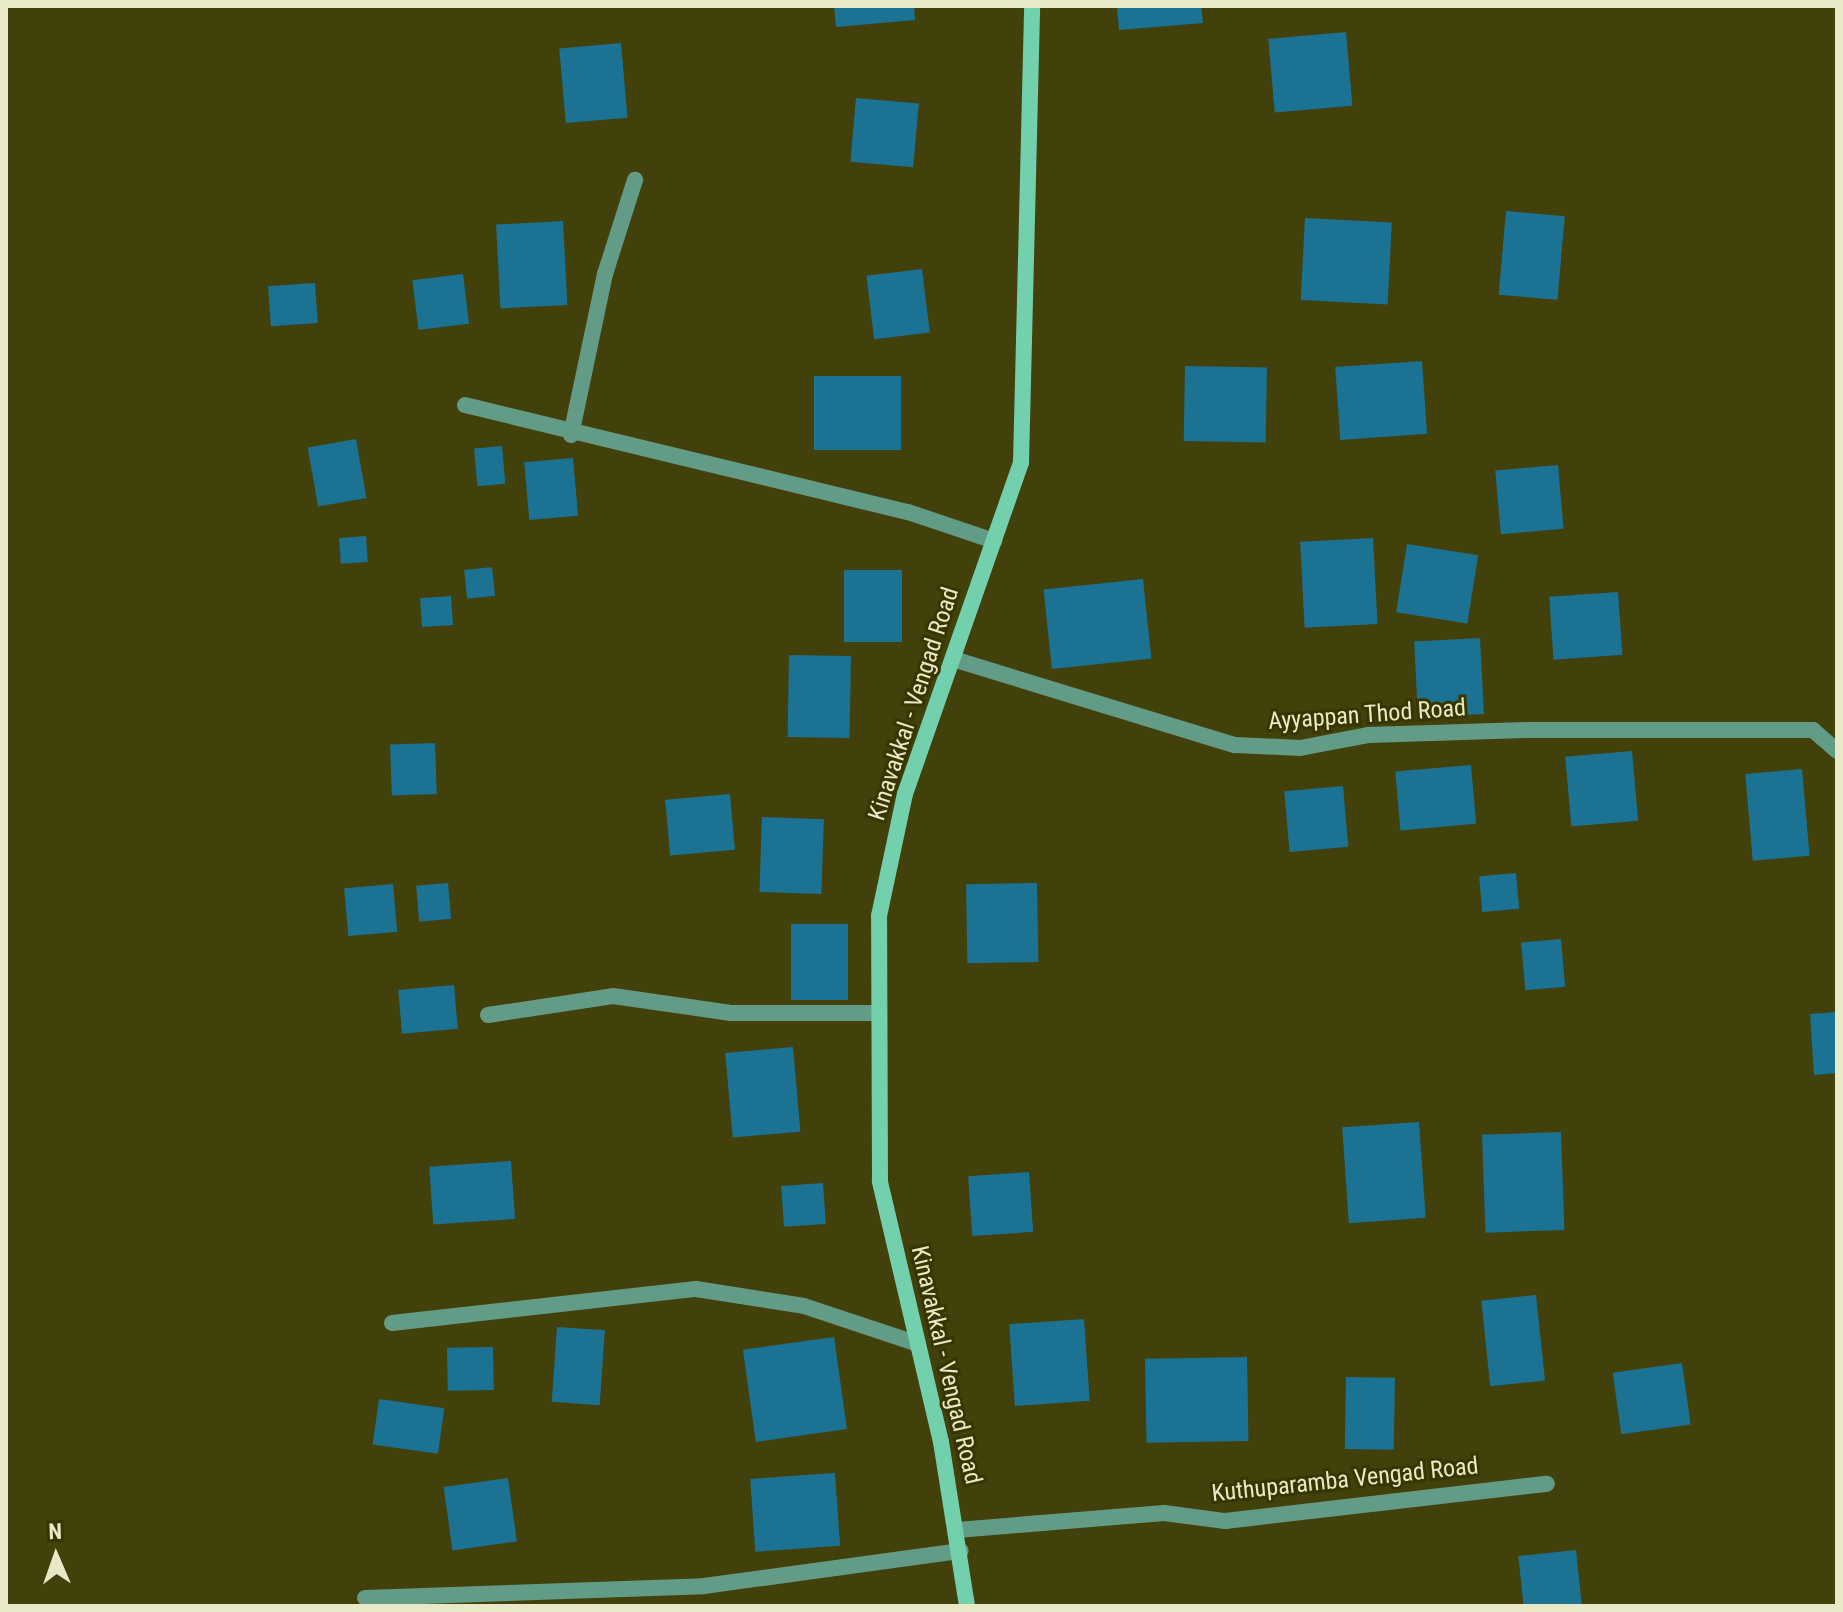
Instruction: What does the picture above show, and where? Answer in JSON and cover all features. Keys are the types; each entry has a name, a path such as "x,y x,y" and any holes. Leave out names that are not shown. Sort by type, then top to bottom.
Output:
{"main road":[{"name":"Kinavakkal - Vengad Road","path":"967,1606 957,1530 880,1181 879,916 905,794 1021,463 1032,6"}],"street":[{"path":"571,435 605,274 635,180"},
{"path":"465,405 571,435 908,512 994,541"},
{"name":"Ayyappan Thod Road","path":"953,659 1235,745 1300,748 1368,735 1529,730 1813,730 1837,751"},
{"path":"488,1015 613,996 731,1013 879,1013"},
{"path":"392,1323 696,1289 804,1306 918,1344"},
{"name":"Kuthuparamba Vengad Road","path":"957,1530 1164,1513 1225,1521 1547,1484"},
{"path":"365,1598 704,1586 961,1551"}],"building":[{"path":"834,6 914,6 915,20 836,27"},
{"path":"1117,6 1201,6 1203,23 1119,30"},
{"path":"1346,32 1352,106 1275,113 1268,39"},
{"path":"621,43 628,118 566,123 559,48"},
{"path":"856,98 919,103 913,167 850,162"},
{"path":"1506,211 1565,216 1557,300 1499,295"},
{"path":"1305,218 1392,223 1388,304 1301,300"},
{"path":"563,221 567,305 500,308 496,225"},
{"path":"922,269 930,333 874,339 866,276"},
{"path":"463,274 469,324 418,330 412,280"},
{"path":"315,283 318,323 271,326 268,286"},
{"path":"1422,361 1427,434 1340,440 1335,367"},
{"path":"1185,366 1267,367 1266,442 1184,441"},
{"path":"814,376 901,376 901,450 814,450"},
{"path":"356,439 366,498 318,507 308,448"},
{"path":"502,446 505,484 477,486 474,448"},
{"path":"573,458 578,516 529,520 524,462"},
{"path":"1558,465 1564,529 1501,534 1495,470"},
{"path":"366,536 368,562 341,564 339,538"},
{"path":"1373,538 1378,624 1305,628 1300,542"},
{"path":"1407,544 1478,555 1467,623 1396,612"},
{"path":"492,567 495,596 467,599 464,570"},
{"path":"844,570 902,570 902,642 844,642"},
{"path":"1143,579 1151,659 1052,669 1044,589"},
{"path":"1618,592 1622,655 1554,660 1549,597"},
{"path":"451,596 453,625 422,627 420,598"},
{"path":"1480,638 1484,714 1418,717 1414,641"},
{"path":"789,655 851,656 850,738 788,737"},
{"path":"435,743 437,794 392,796 390,745"},
{"path":"1632,751 1638,821 1571,827 1565,757"},
{"path":"1471,765 1476,824 1400,830 1395,772"},
{"path":"1802,769 1810,856 1753,861 1745,774"},
{"path":"1343,786 1348,847 1290,852 1284,791"},
{"path":"730,794 735,850 670,855 665,800"},
{"path":"762,817 824,819 821,894 759,892"},
{"path":"1516,873 1519,909 1482,912 1479,876"},
{"path":"448,883 451,919 419,922 416,886"},
{"path":"1037,883 1038,962 967,963 966,884"},
{"path":"393,884 397,932 348,936 344,888"},
{"path":"791,924 848,924 848,1000 791,1000"},
{"path":"1561,939 1565,987 1525,990 1521,942"},
{"path":"454,985 458,1029 402,1034 398,990"},
{"path":"1837,1012 1837,1073 1814,1075 1810,1014"},
{"path":"793,1047 800,1132 733,1138 725,1053"},
{"path":"1419,1122 1426,1218 1349,1223 1342,1127"},
{"path":"1561,1132 1564,1230 1485,1233 1482,1135"},
{"path":"511,1161 515,1219 433,1225 429,1167"},
{"path":"1029,1172 1033,1232 972,1236 968,1176"},
{"path":"823,1183 826,1224 784,1227 781,1186"},
{"path":"1536,1295 1545,1381 1490,1386 1481,1301"},
{"path":"1084,1319 1090,1401 1015,1406 1009,1324"},
{"path":"557,1327 605,1330 600,1405 552,1402"},
{"path":"834,1337 847,1429 756,1442 743,1350"},
{"path":"493,1347 494,1390 448,1391 447,1348"},
{"path":"1247,1357 1248,1441 1146,1443 1145,1359"},
{"path":"1682,1363 1691,1424 1621,1434 1613,1373"},
{"path":"1346,1377 1395,1378 1394,1450 1345,1449"},
{"path":"379,1399 444,1408 438,1454 373,1445"},
{"path":"835,1473 840,1546 755,1552 750,1479"},
{"path":"508,1478 517,1541 453,1550 444,1487"},
{"path":"1576,1550 1582,1606 1524,1606 1518,1556"}]}
